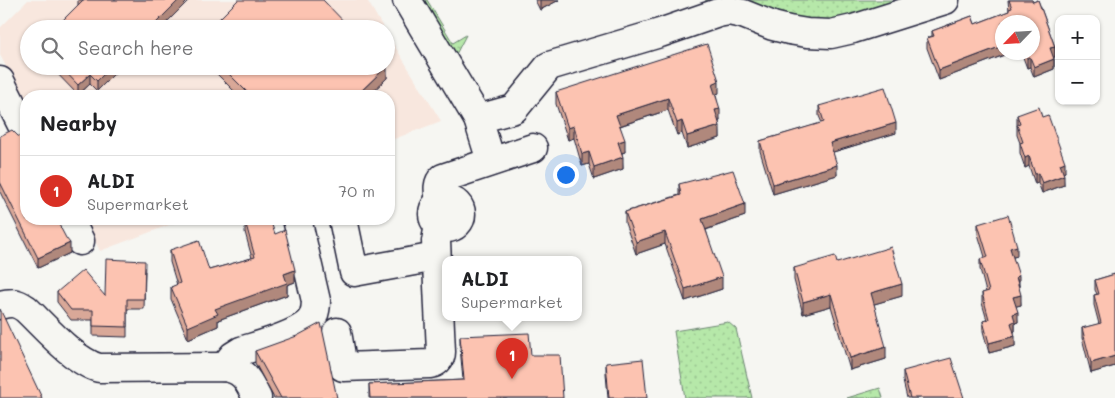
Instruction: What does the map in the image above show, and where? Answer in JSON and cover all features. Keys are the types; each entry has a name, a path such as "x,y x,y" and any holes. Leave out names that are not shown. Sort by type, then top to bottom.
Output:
{"street":[{"path":"407,0 478,120 491,161"},
{"path":"478,120 514,109 549,66 660,33 718,13 743,14 789,30 831,34 945,0"},
{"path":"0,80 20,121"},
{"path":"337,332 343,367 430,364 436,362 441,352 436,257 439,181 491,161 533,148"},
{"path":"224,367 234,356 241,352 295,332 307,325 313,317 316,301 298,225"},
{"path":"344,225 354,272 436,257"},
{"path":"0,305 12,302 19,304 68,350 92,366 99,368 234,368 240,372 258,398"}],"shaded area":[{"path":"28,0 367,0 379,20 20,20 20,75 395,75 395,47 441,121 395,139 395,90 20,90 20,94 0,55 0,28"},
{"path":"87,225 169,225 100,251"}],"green space":[{"path":"417,0 427,0 453,43 466,35 453,60"},
{"path":"705,0 919,0 834,23 792,22 760,9"},
{"path":"728,322 736,329 752,398 685,398 674,331"},
{"path":"880,388 883,398 847,398"}],"building":[{"path":"83,0 179,0 159,20 63,20"},
{"path":"238,0 323,0 342,20 218,20"},
{"path":"1009,0 1032,0 1033,2 1038,0 1055,47 1050,48 1054,59 1034,67 1031,60 1040,60 1040,15 999,15 1012,8"},
{"path":"972,16 975,24 995,16 995,49 939,70 927,38 934,36 932,31"},
{"path":"707,44 719,81 712,84 720,109 715,110 720,126 687,136 682,121 677,123 668,98 616,115 625,140 618,142 623,157 594,167 589,152 582,154 574,126 568,128 556,92"},
{"path":"69,75 89,75 78,85"},
{"path":"91,75 103,75 97,81"},
{"path":"230,75 378,75 362,90 245,90"},
{"path":"885,87 896,123 830,143 837,165 773,184 760,141 824,122 819,106"},
{"path":"1039,107 1042,117 1048,115 1065,162 1060,164 1064,175 1042,183 1038,173 1035,174 1029,156 1025,158 1020,143 1023,142 1017,125 1020,124 1017,115"},
{"path":"12,130 20,136 20,222 0,182 0,136"},
{"path":"733,170 745,204 702,219 722,277 685,289 665,232 636,242 625,212 681,195 679,184"},
{"path":"1008,215 1017,246 1010,248 1019,276 1016,277 1021,295 1013,297 1018,312 1013,314 1015,321 1011,323 1015,336 989,343 983,321 989,319 982,293 989,291 980,259 988,257 978,224"},
{"path":"22,225 59,225 70,243 38,258"},
{"path":"246,225 272,225 275,234 285,230 295,270 284,274 287,283 215,309 218,314 188,327 171,287 180,283 170,250 199,240 209,270 255,257"},
{"path":"891,247 902,284 871,293 886,347 850,358 831,294 803,302 794,268 835,256 837,263"},
{"path":"106,259 145,261 144,299 127,299 127,327 93,326 93,310 71,310 57,292 83,270 105,296"},
{"path":"1115,274 1115,356 1091,363 1082,328 1101,323 1094,295 1099,294 1095,280"},
{"path":"0,309 42,398 0,398"},
{"path":"321,323 337,398 281,398 255,351 297,336"},
{"path":"529,333 531,355 560,355 563,398 370,398 369,384 464,380 460,336"},
{"path":"951,358 964,398 910,398 903,371"},
{"path":"643,359 647,398 609,398 606,363"}],"place":[{"name":"ALDI","path":"512,379"}]}
